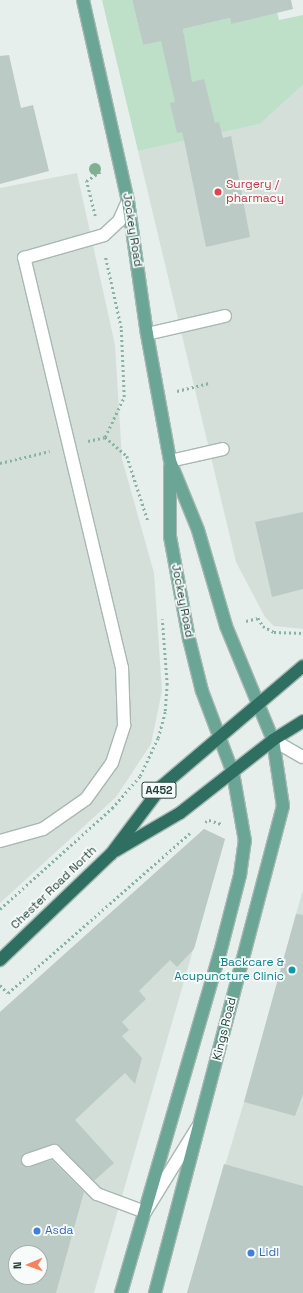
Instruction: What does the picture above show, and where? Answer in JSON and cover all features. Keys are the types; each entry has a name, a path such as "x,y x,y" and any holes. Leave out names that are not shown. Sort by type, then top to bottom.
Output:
{"highway":[{"name":"A452","path":"218,737 255,704 303,666"},
{"name":"A452","path":"233,773 273,740 303,721"},
{"name":"Chester Road North","path":"0,960 111,854 162,786 218,737"},
{"name":"Chester Road North","path":"111,854 180,813 233,773"}],"main road":[{"name":"Jockey Road","path":"83,0 128,201 147,334 170,462 170,536 174,561 197,668 218,737 233,773"},
{"name":"Jockey Road","path":"170,462 198,530 226,626 255,704"},
{"name":"Kings Road","path":"156,1293 203,1119 283,806 273,740 255,704"},
{"name":"Kings Road","path":"121,1293 240,875 245,841 233,773"}],"street":[{"path":"0,841 43,829 86,799 112,763 124,725 122,668 24,258 101,236 119,222 128,201"},
{"path":"147,334 225,316"},
{"path":"170,462 224,449"},
{"path":"273,740 303,757"},
{"path":"28,1160 54,1151 97,1194 144,1212 203,1119"}],"path":[{"path":"104,169 86,181 101,236 121,328 124,397 105,437"},
{"path":"157,395 210,383"},
{"path":"0,462 105,437"},
{"path":"105,437 126,456 149,527"},
{"path":"258,618 262,626 274,632 303,633"},
{"path":"199,825 209,820 220,823 226,829"},
{"path":"0,985 8,993 193,831"}],"shaded area":[{"path":"303,85 303,629 274,626 265,617 236,562 138,151 260,124"},
{"path":"77,173 115,345 122,459 154,573 162,691 151,744 116,797 0,903 0,188"},
{"path":"204,829 225,839 94,1293 0,1293 0,1012"},
{"path":"303,889 303,1293 187,1293 244,1102"}],"green space":[{"path":"102,0 132,0 143,45 184,35 183,29 230,18 231,23 277,12 279,20 303,15 303,85 260,124 138,151"}],"building":[{"path":"132,0 291,0 293,9 231,24 230,18 183,29 192,82 204,79 215,123 219,122 223,138 231,136 250,237 206,247 182,132 177,133 170,103 175,102 161,41 143,45"},
{"path":"9,55 21,108 33,105 49,171 0,184 0,56"},
{"path":"303,512 303,589 272,597 255,522"},
{"path":"204,829 225,839 194,949 177,967 170,960 139,991 146,999 122,1022 129,1030 122,1036 142,1058 135,1084 125,1073 75,1120 114,1163 94,1181 56,1144 23,1155 21,1162 27,1167 52,1160 84,1192 56,1293 0,1293 0,1012"},
{"path":"296,914 303,915 303,1094 295,1116 244,1102"},
{"name":"Lidl","path":"224,1164 303,1186 303,1293 187,1293"}],"place":[{"name":"Surgery / pharmacy","path":"218,192"},
{"name":"Backcare & Acupuncture Clinic","path":"292,970"},
{"name":"Asda","path":"37,1231"},
{"name":"Lidl","path":"251,1253"}]}
